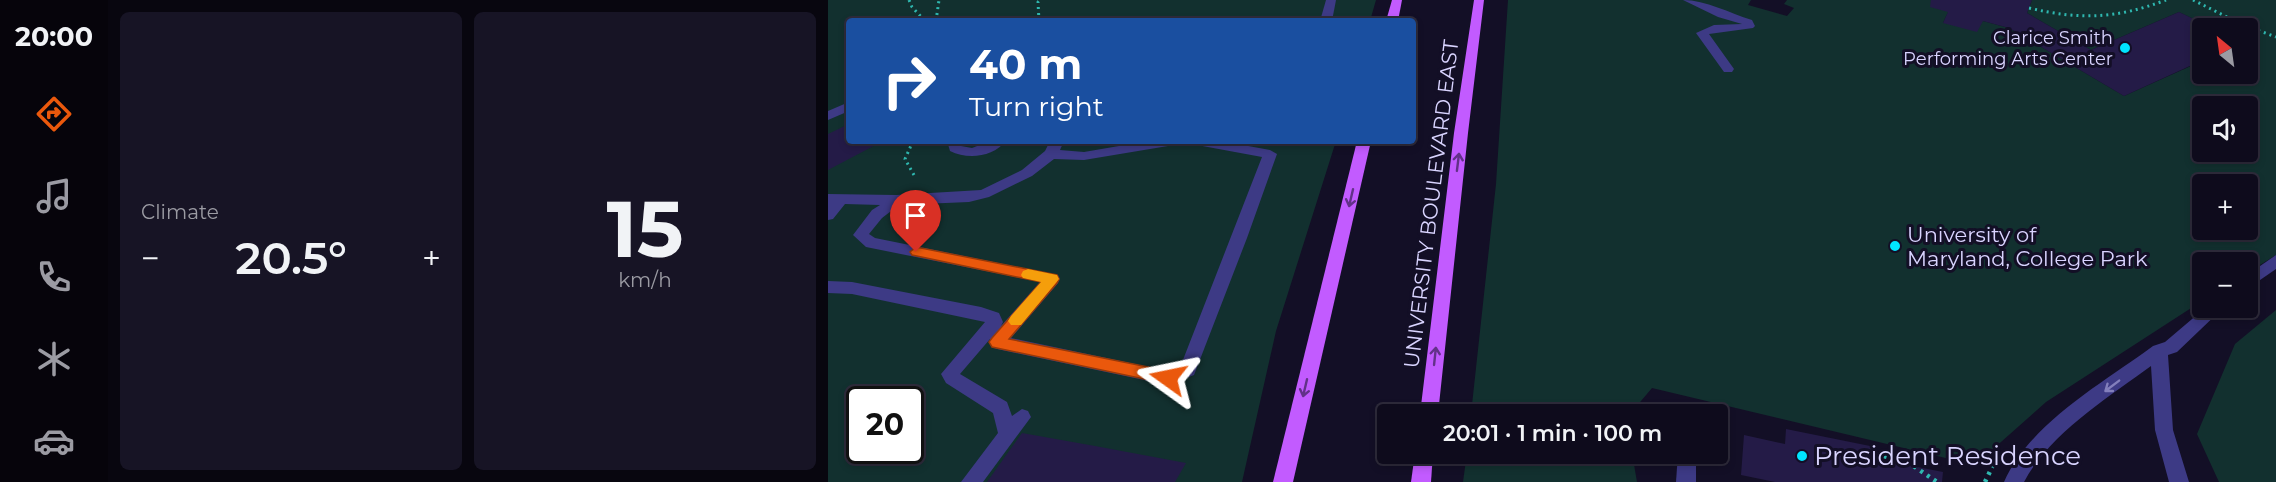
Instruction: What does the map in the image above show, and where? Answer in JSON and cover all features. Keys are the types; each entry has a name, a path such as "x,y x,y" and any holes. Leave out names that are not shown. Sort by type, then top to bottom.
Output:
{"main road":[{"path":"1393,18 1397,0"},
{"name":"UNIVERSITY BOULEVARD EAST","path":"1430,404 1461,133 1479,0"},
{"path":"1283,482 1363,144"},
{"path":"1421,482 1423,464"}],"street":[{"path":"1327,18 1331,0"},
{"path":"1689,0 1722,15 1748,22 1749,26 1740,29 1717,28 1702,33 1728,69"},
{"path":"828,116 846,107"},
{"path":"954,144 955,148 966,152 985,149 994,144"},
{"path":"828,215 835,198 896,200 969,197 984,194 1027,173 1054,147 1084,156 1156,144"},
{"path":"896,200 877,214 860,235 871,243 1052,279 997,342 1168,378 1188,370 1237,248 1270,154 1214,144"},
{"path":"2258,275 2276,261"},
{"path":"828,287 852,288 981,313 993,318 995,322 950,374 952,378 1001,408 1008,435"},
{"path":"2014,482 2018,471 2048,436 2159,351 2171,347 2204,318"},
{"path":"2159,351 2164,430 2179,482"},
{"path":"971,482 1022,417"},
{"path":"1686,482 1687,464"}],"path":[{"path":"909,0 922,18"},
{"path":"936,18 939,0"},
{"path":"1039,18 1038,3 1040,0"},
{"path":"2029,8 2058,15 2090,18 2140,10 2166,0"},
{"path":"2193,0 2276,37"},
{"path":"2222,18 2227,16"},
{"path":"912,144 905,159 914,175"},
{"path":"1876,454 1906,460 1926,471 1937,482"}],"green space":[{"path":"828,0 1376,0 1371,18 846,18 846,144 1335,144 1276,331 1242,482 828,482"},
{"name":"University of Maryland, College Park","path":"1508,0 1751,0 1748,5 1787,16 1794,8 1784,4 1787,0 1954,0 1943,23 1983,21 2009,28 2124,96 2192,65 2192,84 2258,84 2258,18 2192,18 2179,12 2091,50 2027,13 2032,0 2276,0 2276,255 2258,266 2258,252 2192,252 2192,307 2046,402 1975,465 1728,406 1728,404 1719,404 1652,388 1638,404 1472,404 1496,184"},
{"path":"2276,310 2276,482 2219,482 2197,434 2235,344"},
{"path":"1465,464 1634,464 1637,482 1463,482"}],"building":[{"name":"Clarice Smith Performing Arts Center","path":"1931,0 2032,0 2027,13 2091,50 2179,12 2192,18 2192,65 2124,96 2009,28 1983,21 1977,32 1943,23 1948,12 1930,7"},
{"path":"846,125 846,144 877,144 828,170 828,134"},
{"name":"President Residence","path":"1786,429 1875,447 1877,459 1943,472 1942,482 1775,482 1741,475 1744,435 1785,444"},
{"path":"1022,433 1186,463 1175,482 987,482"}],"slow traffic":[{"path":"1016,321 1052,279 1028,275"}],"place":[{"name":"Clarice Smith Performing Arts Center","path":"2125,48"},
{"name":"University of Maryland, College Park","path":"1895,246"},
{"name":"President Residence","path":"1802,456"}],"route":[{"path":"916,252 1052,279 997,342 1168,378"}]}
